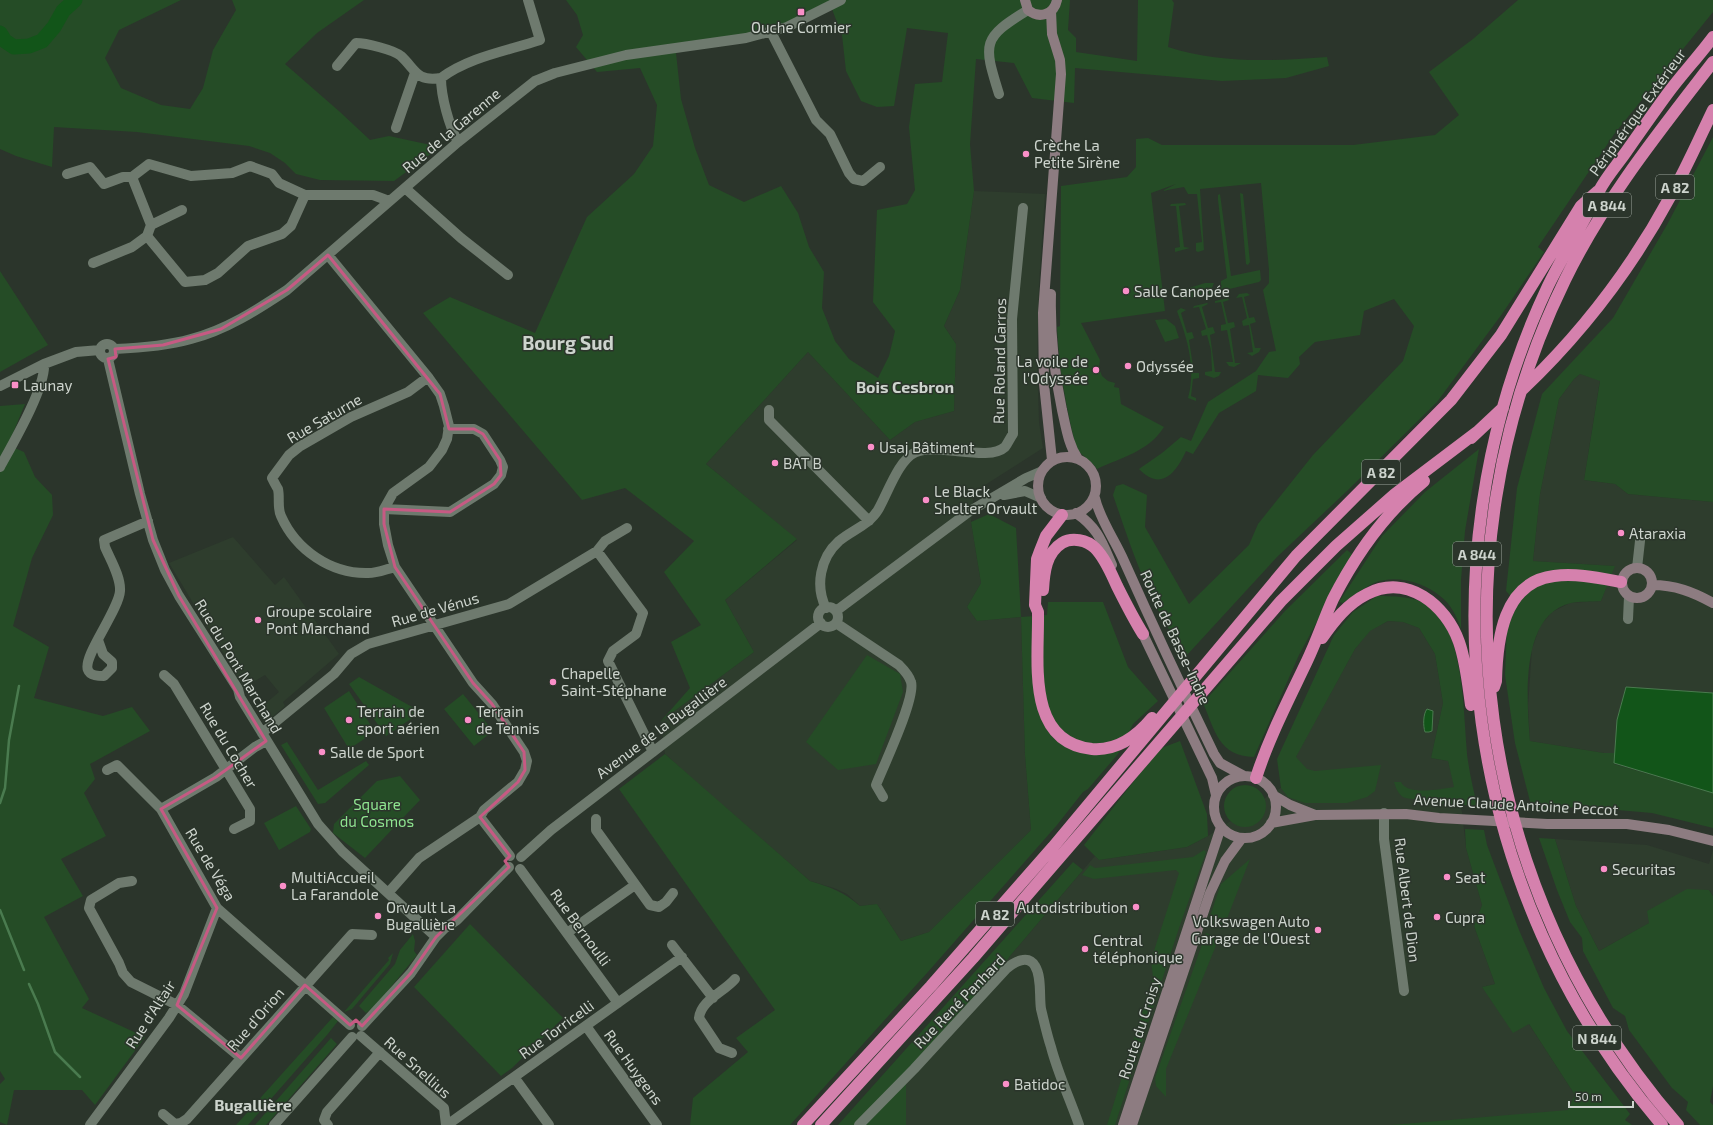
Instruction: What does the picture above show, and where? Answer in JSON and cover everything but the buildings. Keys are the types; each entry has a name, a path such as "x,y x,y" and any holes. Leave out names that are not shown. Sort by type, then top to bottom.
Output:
{"highway":[{"name":"Périphérique Extérieur","path":"1662,1125 1633,1089 1585,1020 1545,943 1528,902 1506,838 1487,760 1478,693 1474,614 1477,548 1489,467 1500,419 1521,352 1557,268 1598,191 1669,92 1713,37"},
{"name":"A 844","path":"1490,695 1486,614 1492,522 1504,453 1529,364 1565,280 1602,213 1636,163 1713,62"},
{"name":"A 82","path":"821,1125 979,952 1281,601 1336,546 1383,504 1477,432 1533,380 1567,344 1609,294 1648,236 1670,197 1713,110"},
{"name":"A 82","path":"803,1125 1000,908 1180,696 1296,556 1451,400 1501,335 1581,206 1598,191"},
{"path":"1250,777 1264,753 1310,654 1333,599 1361,549 1394,508 1477,432"},
{"path":"1062,515 1046,536 1037,559 1035,605 1038,612 1041,702 1049,723 1056,732 1068,742 1084,748 1097,749 1118,745 1135,735 1166,704 1180,696"},
{"path":"1038,612 1042,605 1046,565 1051,554 1056,547 1066,540 1078,540 1094,547 1100,554 1131,615 1143,634"},
{"path":"1490,695 1496,681 1502,625 1519,593 1530,584 1553,576 1584,576 1621,582"},
{"path":"1310,654 1339,616 1367,594 1383,588 1393,587 1425,596 1438,606 1446,615 1459,642 1478,748 1487,760"},
{"name":"N 844","path":"1490,695 1496,743 1507,796 1526,863 1548,919 1576,977 1608,1033 1651,1093 1678,1125"}],"main road":[{"path":"1027,5 1046,15 1051,11 1057,0"},
{"path":"1027,5 1052,34"},
{"path":"1051,11 1052,34 1060,60 1061,74 1046,269 1043,357 1044,384 1052,460"},
{"path":"1049,240 1051,269 1051,314 1056,381 1070,446 1078,459 1088,466 1094,474 1097,485 1095,498 1084,509 1076,513 1062,515 1052,511 1041,498 1038,487 1040,472 1052,460 1064,457 1078,459"},
{"name":"Route de Basse-Indre","path":"1095,498 1099,512 1121,553 1165,652 1220,763 1231,770 1250,777"},
{"name":"Route de Basse-Indre","path":"1076,513 1089,522 1102,540 1154,658 1212,778 1216,795"},
{"path":"1637,568 1642,569 1650,575 1652,585 1648,594 1639,599 1629,597 1623,591 1621,582 1628,570 1637,568"},
{"path":"1652,585 1668,585 1681,588 1713,603"},
{"path":"1250,777 1267,785 1276,804 1275,813 1271,824 1258,835 1242,838 1227,832 1221,827 1214,811 1216,795 1228,781 1250,777"},
{"name":"Avenue Claude Antoine Peccot","path":"1273,795 1290,805 1315,815"},
{"name":"Avenue Claude Antoine Peccot","path":"1271,824 1315,815 1384,813 1547,824 1627,824 1669,830 1713,841"},
{"name":"Route du Croisy","path":"1123,1125 1221,827"},
{"name":"Route du Croisy","path":"1132,1125 1210,893 1225,862 1242,838"}],"street":[{"path":"338,66 356,43 364,43 400,55 415,73 430,80 441,78 451,71 476,60 540,40 528,0"},
{"name":"Rue de la Garenne","path":"0,386 44,364 76,352 100,350 106,344 110,344 115,349 163,345 191,339 221,329 266,304 287,290 458,142 535,81 555,73 626,55 746,38 770,30 787,27 840,0"},
{"path":"999,94 988,61 990,43 1001,28 1027,5"},
{"path":"770,30 816,120 830,134 854,179 863,181 880,167"},
{"path":"396,128 415,73"},
{"path":"441,78 441,89 453,132 458,142"},
{"path":"67,174 90,167 104,184 123,177 132,177 148,164 192,176 232,173 250,166 272,174 279,183 305,195 373,195 389,201"},
{"path":"93,263 132,247 147,236 151,225 132,177"},
{"path":"405,188 461,238 508,275"},
{"path":"147,236 185,282 205,280 218,273 248,246 282,234 291,226 305,195"},
{"name":"Rue Roland Garros","path":"869,521 878,510 903,464 914,453 926,449 991,453 1005,447 1013,434 1012,319 1023,208"},
{"path":"151,225 182,210"},
{"path":"328,255 379,316 440,394 447,413 447,439 436,458 421,473 393,493 384,509 385,535 395,567 432,625 472,683 492,704 524,752 527,761 525,770 518,782 484,810 480,817 419,858 388,893"},
{"path":"100,350 102,356 108,359 114,356 115,349"},
{"name":"Rue du Pont Marchand","path":"108,359 148,522 165,570 179,596 238,689 240,697 318,824 342,851 436,937"},
{"path":"0,467 37,394 45,372 44,364"},
{"name":"Rue Saturne","path":"395,567 369,573 353,572 329,565 312,556 295,539 280,515 278,490 272,478 289,455 299,447 351,417 408,392 428,377"},
{"path":"769,410 769,420 869,521 839,541 823,562 820,572 820,589 826,608"},
{"path":"384,509 450,512 494,484 501,475 503,467 483,434 474,429 448,429"},
{"path":"836,611 970,511 1026,478 1040,472"},
{"path":"992,498 1025,491 1041,498"},
{"path":"98,640 118,602 120,589 105,547 104,540 148,522"},
{"name":"Rue de Vénus","path":"161,809 227,770 255,747 264,737 334,674 351,654 368,644 509,604 597,551 605,541 627,528"},
{"path":"1637,568 1640,541"},
{"path":"597,551 643,613 636,634 613,651 608,661 653,752"},
{"path":"1628,619 1629,597"},
{"path":"826,608 832,608 836,611 838,617 836,623 828,627 821,623 819,614 826,608"},
{"name":"Avenue de la Bugallière","path":"521,857 551,830 821,623"},
{"path":"836,623 899,665 906,671 912,683 903,718 876,785 883,797"},
{"name":"Rue du Cocher","path":"164,675 174,684 250,809 250,821 234,830"},
{"name":"Rue de Véga","path":"107,770 117,765 161,809 217,908 350,1025 356,1023 358,1033"},
{"name":"Rue Albert de Dion","path":"1384,813 1384,839 1404,991"},
{"path":"480,817 510,856"},
{"path":"596,819 596,830 650,905 659,907 666,902 673,893"},
{"path":"517,854 521,857 523,862 520,869 513,870 509,867 507,862 510,856 517,854"},
{"path":"274,1125 412,973 436,937 445,928 457,920 509,867"},
{"name":"Rue Bernoulli","path":"520,869 618,1003"},
{"path":"132,881 119,883 91,900 89,908 123,973 131,982 178,1005 241,1058"},
{"path":"567,933 635,885"},
{"name":"Rue d'Altair","path":"90,1125 178,1005 184,994 217,908"},
{"name":"Rue d'Orion","path":"163,1114 175,1124 181,1123 352,934 372,935"},
{"path":"672,945 713,998"},
{"name":"Rue Torricelli","path":"447,1125 682,958"},
{"name":"Rue René Panhard","path":"859,1125 914,1069 1006,969 1015,962 1021,960 1028,960 1035,966 1038,974 1042,1009 1051,1049 1079,1125"},
{"path":"732,1053 719,1048 699,1018 700,1012 713,998 730,986 735,980"},
{"name":"Rue Huygens","path":"586,1026 657,1125"},
{"name":"Rue Snellius","path":"358,1033 444,1108 447,1125"},
{"path":"328,1125 324,1120 327,1112 380,1052"},
{"path":"514,1078 549,1125"}],"highlighted area":[{"path":"328,255 440,394 449,429 474,429 483,434 500,460 501,475 494,484 450,512 384,509 384,524 395,567 473,683 492,704 524,752 525,770 518,782 480,817 510,856 505,861 509,867 436,937 411,973 362,1026 356,1020 350,1025 305,985 241,1058 177,1005 217,908 161,809 216,777 266,741 179,596 153,540 110,371 108,359 116,357 115,349 163,345 221,329 287,290"}],"shaded area":[{"path":"974,191 1045,194 1039,284 1037,361 1039,422 1043,448 974,492 971,522 981,583 967,607 977,621 1021,617 1025,755 1031,830 929,932 901,941 877,904 860,906 847,894 834,888 810,881 702,788 665,754 661,721 754,652 725,600 797,540 706,464 808,352 890,440 915,422 954,411 956,344 944,326 960,290"},
{"path":"1580,374 1600,380 1584,480 1615,484 1628,494 1713,502 1713,693 1626,687 1617,720 1615,753 1604,753 1530,741 1528,706 1532,649 1540,626 1552,612 1570,603 1601,601 1614,566 1533,561 1540,494 1559,399 1574,379"},
{"name":"Groupe scolaire Pont Marchand","path":"233,537 275,585 284,577 339,654 283,702 285,706 271,718 263,718 258,710 279,692 265,675 253,682 250,678 242,684 169,563"},
{"path":"1388,621 1403,622 1419,628 1435,654 1443,703 1431,758 1448,761 1462,812 1466,848 1482,905 1474,926 1495,984 1482,987 1529,1024 1575,1095 1612,1125 906,1125 906,1071 1000,970 1010,956 1095,856 1099,860 1187,847 1208,836 1285,785 1298,752 1355,649 1369,631"},
{"path":"1626,687 1713,693 1713,793 1614,763 1617,720"},
{"path":"1427,709 1433,711 1432,731 1425,732 1424,720"},
{"path":"1555,839 1647,845 1709,864 1713,850 1713,896 1709,890 1599,951 1576,906"}],"green space":[{"path":"0,0 181,0 119,30 105,58 121,88 161,105 190,109 203,88 213,50 236,10 232,0 364,0 317,33 285,64 370,140 389,136 440,147 394,181 320,180 296,174 285,163 270,153 249,146 137,132 54,127 52,167 16,156 0,149"},
{"path":"566,0 1070,0 1068,30 1076,38 1076,52 1137,61 1138,0 1172,0 1174,3 1168,47 1227,59 1287,60 1327,57 1329,66 1286,78 1222,81 1075,68 1074,103 1032,98 1014,63 976,59 970,144 974,191 960,290 944,326 956,344 954,411 915,422 890,440 808,352 706,464 797,539 725,600 754,652 661,721 690,688 671,642 701,625 664,572 694,541 625,488 582,500 423,313 450,297 535,333 587,217 634,174 653,146 657,105 640,68 597,72 576,47 583,35 577,15","holes":["830,4 842,35 846,71 861,101 877,107 894,106 907,28 948,33 942,82 915,84 909,127 915,190 907,204 877,210 873,302 895,331 889,356 878,378 849,359 835,341 822,308 824,272 809,247 798,213 781,186 744,202 709,185 695,148 681,99 676,53 770,30"]},
{"path":"1518,0 1713,0 1713,12 1615,133 1538,247 1544,252 1502,314 1437,402 1348,490 1277,557 1187,655 1162,618 1143,578 1113,495 1116,486 1123,484 1147,495 1145,527 1189,604 1249,545 1258,524 1313,455 1403,361 1414,326 1394,299 1364,311 1360,335 1315,342 1299,357 1300,364 1288,378 1258,375 1256,391 1219,413 1193,454 1186,451 1178,466 1167,477 1154,479 1147,476 1139,469 1162,453 1181,437 1191,441 1208,402 1256,371 1269,352 1276,351 1263,290 1269,283 1269,270 1261,183 1200,189 1204,250 1198,252 1196,251 1196,243 1202,242 1197,194 1188,194 1184,187 1162,191 1176,184 1151,193 1165,311 1081,323 1100,360 1099,368 1102,376 1108,381 1115,383 1114,387 1119,388 1121,404 1164,427 1158,435 1142,448 1097,469 1076,447 1061,372 1057,327 1060,326 1061,186 1127,177 1136,167 1136,139 1148,138 1162,145 1353,145 1435,135 1459,115 1429,72 1473,39"},
{"path":"1713,137 1713,502 1628,494 1615,484 1584,480 1600,381 1580,374 1574,379 1559,399 1540,494 1533,561 1615,566 1601,601 1571,603 1554,611 1542,624 1534,641 1530,662 1528,704 1530,741 1604,753 1615,753 1614,764 1713,793 1713,828 1652,813 1583,807 1532,809 1515,743 1505,675 1507,626 1518,604 1506,591 1517,488 1542,394 1613,318 1668,223"},
{"path":"1240,193 1243,194 1250,262 1248,265 1246,264"},
{"path":"1220,194 1231,276 1260,270 1261,280 1259,282 1225,290 1221,289 1221,281 1227,278 1218,200 1218,195"},
{"path":"1185,203 1186,205 1179,206 1184,247 1190,248 1175,252 1175,248 1180,247 1176,206 1170,206 1171,204"},
{"path":"0,271 48,345 0,372"},
{"path":"1205,283 1214,283 1210,293 1183,299 1181,295 1183,290"},
{"path":"1247,293 1250,295 1244,297 1249,318 1254,317 1256,322 1250,324 1255,348 1261,348 1259,352 1252,356 1247,353 1253,352 1249,325 1243,326 1242,321 1247,318 1242,297 1236,298 1239,294"},
{"path":"1228,298 1229,300 1223,302 1228,323 1234,322 1235,327 1230,329 1235,363 1241,363 1234,367 1229,366 1226,362 1233,362 1227,330 1221,331 1221,325 1226,324 1221,302 1215,303 1215,301"},
{"path":"1208,304 1202,307 1208,328 1213,327 1215,333 1210,335 1215,372 1221,372 1219,376 1214,378 1205,375 1205,372 1212,371 1211,350 1207,335 1202,336 1201,331 1206,329 1199,307 1193,308 1194,306"},
{"path":"1181,308 1186,310 1181,313 1187,333 1192,332 1194,338 1189,340 1194,373 1199,373 1199,378 1193,379 1191,396 1196,398 1196,401 1188,398 1191,366 1188,345 1177,311"},
{"path":"1166,319 1175,326 1179,338 1165,342 1155,320"},
{"path":"25,404 8,445 24,452 35,477 52,495 53,515 32,558 13,626 49,647 34,698 103,716 132,707 150,731 90,764 95,779 84,793 106,836 61,859 83,896 44,917 89,999 82,1008 145,1037 95,1105 82,1090 14,1090 7,1125 0,1122 0,1084 5,1079 0,1071 0,406"},
{"path":"1479,449 1465,531 1461,580 1461,629 1453,611 1444,599 1418,583 1400,579 1382,580 1374,583 1343,603 1339,602 1382,536 1425,492"},
{"path":"989,514 1016,528 1021,617 977,621 967,607 981,583 971,522"},
{"path":"1347,550 1353,555 1299,655 1254,757 1242,756 1233,752 1225,747 1215,732 1203,703 1285,611"},
{"path":"1377,596 1409,598 1428,605 1440,617 1450,634 1456,654 1460,677 1468,761 1477,806 1425,802 1425,799 1408,799 1401,796 1396,788 1394,782 1401,782 1404,786 1410,789 1417,790 1433,790 1454,787 1448,761 1431,758 1443,703 1435,654 1419,628 1403,622 1388,621 1370,631 1355,649 1296,757 1307,769 1315,771 1381,765 1375,791 1367,797 1347,803 1305,803 1288,797 1281,788 1277,759 1334,635 1353,612"},
{"path":"1048,602 1103,602 1128,667 1158,701 1133,724 1118,754 1088,789 1083,792 1057,825 927,973 790,1125 690,1125 693,1098 748,1052 736,1038 775,1010 619,789 665,754 810,881 836,890 860,906 877,904 901,941 929,932 1031,830 1025,755 1021,617 1047,615"},
{"path":"867,655 900,674 903,692 876,764 838,770 806,742"},
{"path":"359,677 421,712 386,736 349,684"},
{"name":"Terrain de sport aérien","path":"349,691 375,732 349,749 324,708"},
{"name":"Terrain de Tennis","path":"463,694 493,731 474,746 444,709"},
{"path":"1180,741 1207,814 1208,836 1187,847 1099,860 1084,845 1159,749"},
{"path":"287,742 318,790 366,761 369,765 325,803 318,804 281,745"},
{"name":"Square du Cosmos","path":"400,776 420,800 365,858 333,833 334,824 377,781"},
{"path":"1241,785 1249,785 1257,788 1263,794 1266,806 1263,818 1257,824 1249,827 1241,827 1233,824 1227,818 1224,810 1224,802 1227,794 1233,788"},
{"path":"296,806 311,829 310,832 279,850 264,823"},
{"path":"1465,829 1484,830 1487,845 1519,930 1544,988 1567,1031 1630,1114 1625,1120 1632,1125 1391,1125 1568,1110 1575,1095 1529,1024 1513,1033 1482,987 1495,984 1474,926 1482,905 1466,848"},
{"path":"1539,838 1555,839 1576,906 1599,951 1649,923 1647,911 1687,889 1709,890 1713,896 1713,1086 1710,1102 1713,1105 1713,1125 1700,1125 1686,1110 1688,1102 1672,1088 1629,1030 1625,1016 1613,1008 1583,951 1582,938 1570,922"},
{"path":"1204,850 1206,852 1179,928 1115,1125 1107,1125 1153,977 1151,960 1179,873 1176,870 1094,879 1082,875 1090,865 1095,868 1193,857"},
{"path":"1250,859 1223,929 1208,922 1221,884"},
{"path":"1073,862 1083,870 1010,956 1000,970 906,1071 906,1125 838,1125"},
{"path":"470,924 563,1018 512,1068 501,1076 414,987"},
{"path":"1206,933 1219,938 1166,1069 1166,1097 1156,1086 1155,1078"},
{"path":"413,934 415,941 414,951 417,955 377,1004 366,1013 359,1006 395,964 400,950"},
{"path":"393,953 390,964 352,1009 344,1012 389,960 388,958"},
{"path":"333,1017 338,1021 327,1035 248,1125 236,1125"},
{"path":"331,1038 337,1044 266,1125 255,1125"}],"waterway":[{"path":"0,33 5,41 14,47 29,46 42,41 54,27 63,11 75,0"},
{"path":"0,803 5,788 9,740 19,686"},
{"path":"0,910 24,970"},
{"path":"29,984 38,1004 55,1052 80,1077"}],"place":[{"name":"Ouche Cormier","path":"801,12"},
{"name":"Crèche La Petite Sirène","path":"1026,154"},
{"name":"Salle Canopée","path":"1126,291"},
{"name":"Odyssée","path":"1128,366"},
{"name":"La voile de l'Odyssée","path":"1096,370"},
{"name":"Launay","path":"15,385"},
{"name":"Usaj Bâtiment","path":"871,447"},
{"name":"BAT B","path":"775,463"},
{"name":"Le Black Shelter Orvault","path":"926,500"},
{"name":"Ataraxia","path":"1621,533"},
{"name":"Groupe scolaire Pont Marchand","path":"258,620"},
{"name":"Chapelle Saint-Stéphane","path":"553,682"},
{"name":"Terrain de sport aérien","path":"349,720"},
{"name":"Terrain de Tennis","path":"468,720"},
{"name":"Salle de Sport","path":"322,752"},
{"name":"Securitas","path":"1604,869"},
{"name":"Seat","path":"1447,877"},
{"name":"MultiAccueil La Farandole","path":"283,886"},
{"name":"Autodistribution","path":"1136,907"},
{"name":"Orvault La Bugallière","path":"378,916"},
{"name":"Cupra","path":"1437,917"},
{"name":"Volkswagen Auto Garage de l'Ouest","path":"1318,930"},
{"name":"Central téléphonique","path":"1085,949"},
{"name":"Batidoc","path":"1006,1084"}],"district":[{"name":"Bourg Sud","path":"568,342"},
{"name":"Bois Cesbron","path":"905,386"},
{"name":"Bugallière","path":"253,1104"}]}
